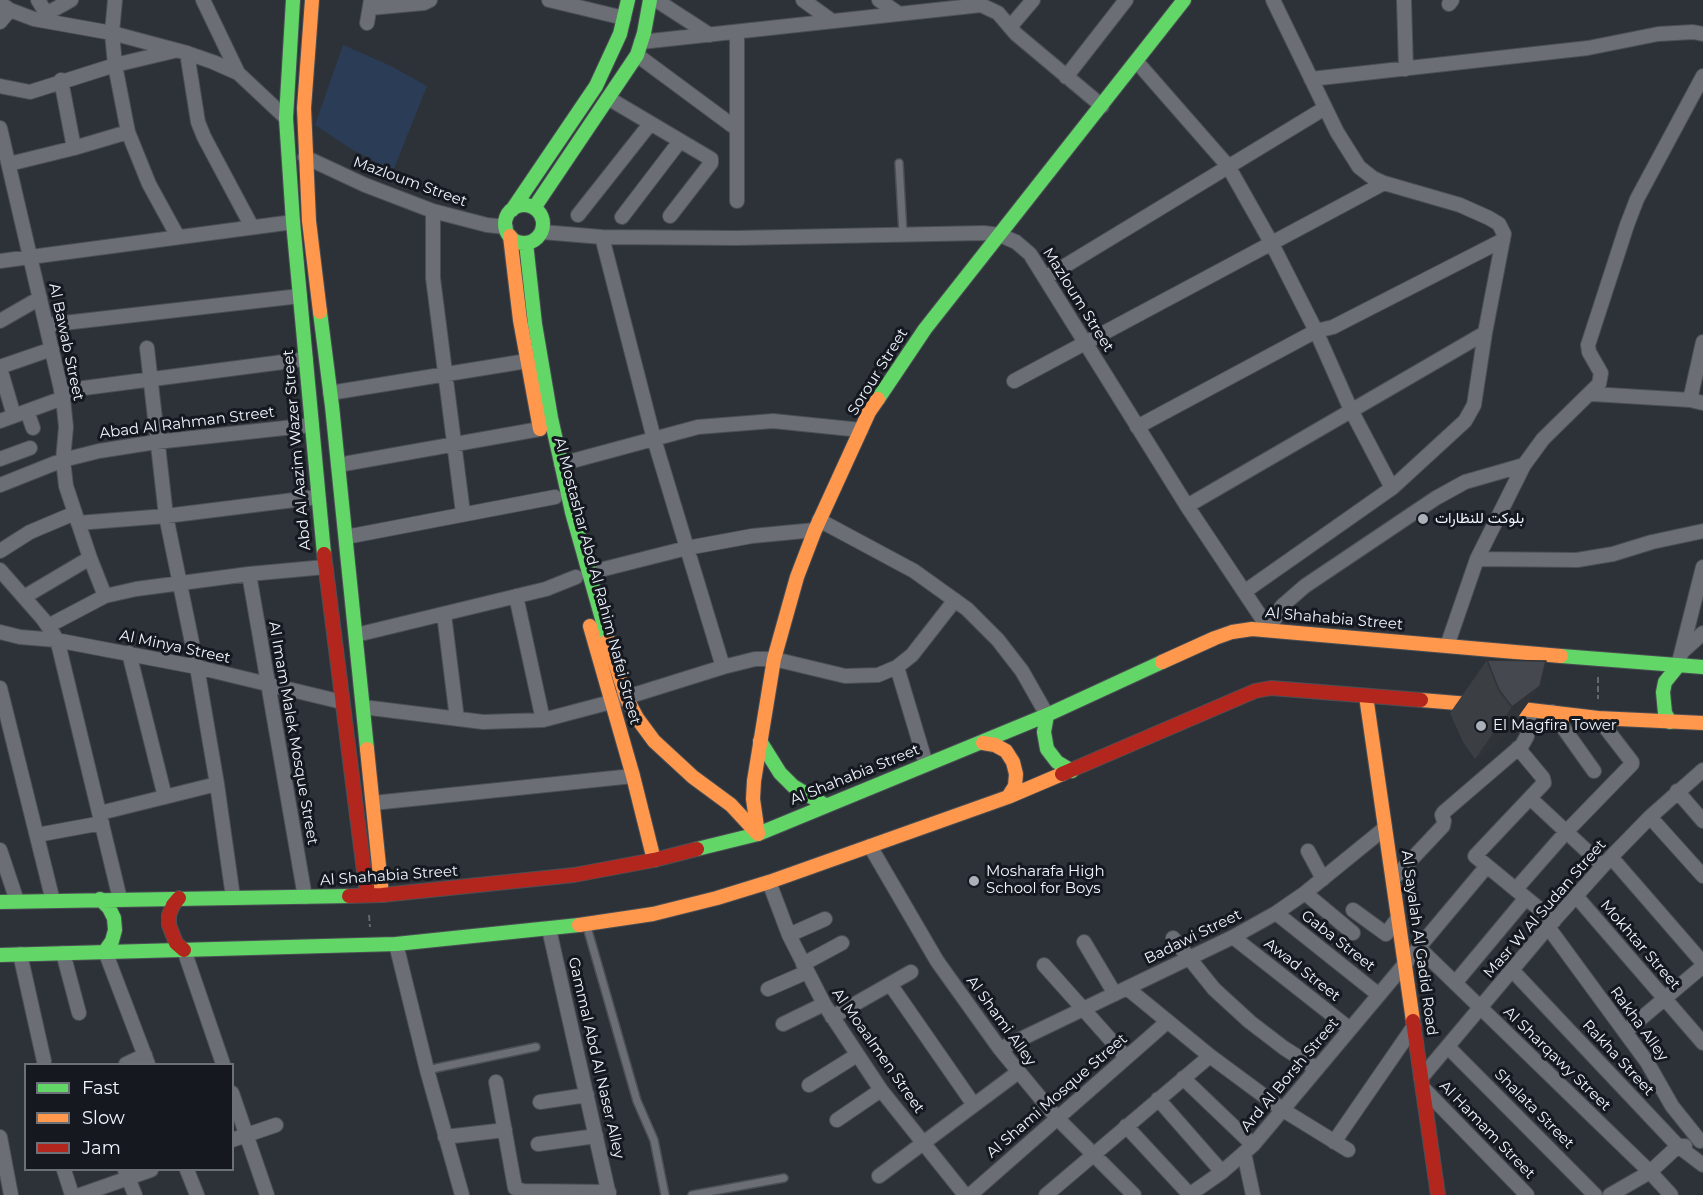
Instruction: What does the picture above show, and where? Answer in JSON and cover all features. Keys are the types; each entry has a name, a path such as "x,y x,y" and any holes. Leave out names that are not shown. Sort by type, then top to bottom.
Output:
{"main road":[{"name":"Abd Al Aazim Wazer Street","path":"293,0 287,111 293,222 325,567 367,895"},
{"path":"312,0 304,108 309,221 336,442 382,895"},
{"path":"512,210 522,205 534,208 542,218 542,232 537,238 526,243 519,242 508,232 508,215 596,86 618,37 628,0"},
{"path":"534,208 639,49 650,0"},
{"name":"Sorour Street","path":"758,834 753,799 774,659 797,577 817,525 861,430 879,395 925,329 1184,0"},
{"path":"624,17 636,20 648,17"},
{"path":"618,37 630,38 639,49"},
{"path":"287,111 304,108"},
{"path":"288,139 297,137 305,141"},
{"name":"Al Mostashar Abd Al Rahim Nafei Street","path":"508,232 527,361 555,497 626,697 637,718 654,741 693,777 731,805 758,834"},
{"name":"Al Mostashar Abd Al Rahim Nafei Street","path":"526,243 551,418 582,575 612,702 654,860"},
{"path":"310,408 324,410 331,399"},
{"path":"313,442 322,439 336,442"},
{"name":"Al Shahabia Street","path":"0,902 382,895 574,875 654,860 758,834 1047,715 1232,632 1269,629 1447,646 1509,657 1703,667"},
{"path":"1670,722 1662,703 1663,692 1665,682 1678,666"},
{"path":"0,955 396,944 549,929 653,914 769,882 1008,797 1255,691 1271,688 1598,717 1703,723"},
{"path":"1505,707 1516,691"},
{"name":"Al Sayalah Al Gadid Road","path":"1366,696 1438,1195"},
{"path":"1047,715 1044,732 1047,749 1057,762 1072,771"},
{"path":"760,741 769,757 793,786 825,805"},
{"path":"983,742 1006,751 1013,762 1016,774 1015,786 1008,797"},
{"path":"179,898 169,915 169,925 176,943 184,950"},
{"path":"100,900 109,908 114,918 115,930 112,941 105,951"}],"street":[{"path":"38,0 50,19"},
{"path":"50,19 71,0"},
{"path":"115,0 112,33 115,65 128,132 145,176 178,237"},
{"path":"203,0 238,73"},
{"path":"367,23 370,4 424,3 430,0"},
{"path":"549,0 624,17"},
{"path":"656,0 710,35"},
{"path":"802,0 832,21"},
{"path":"879,0 910,8"},
{"path":"1010,27 1033,0"},
{"path":"1066,77 1126,0"},
{"path":"1244,592 1392,488 1459,427 1469,415 1474,405 1503,240 1502,229 1495,220 1460,206 1384,183 1359,167 1347,149 1311,79 1274,0"},
{"path":"1404,0 1406,69"},
{"path":"639,49 710,35 832,21 910,8 972,3 990,8 1005,19 1010,27 1102,106"},
{"path":"0,22 5,6 34,19 50,19 182,52 238,73 287,111"},
{"path":"737,32 737,201"},
{"path":"1311,79 1588,48 1658,34 1703,34"},
{"path":"639,49 737,129"},
{"path":"0,86 30,92 115,65 182,52"},
{"path":"182,52 198,122 252,227"},
{"path":"1137,62 1228,166 1272,244 1316,331 1351,410 1392,488"},
{"path":"1447,646 1477,559 1524,465 1543,439 1592,394 1599,384 1601,374 1589,352 1588,345 1627,225 1637,199 1703,76"},
{"path":"62,80 74,148"},
{"path":"608,98 712,161 670,216"},
{"path":"1045,278 1326,108"},
{"path":"578,215 650,124"},
{"name":"Al Bawab Street","path":"0,128 2,147 9,164 62,394 66,427 63,460 66,486 105,596"},
{"path":"9,164 128,132"},
{"path":"622,217 680,141"},
{"name":"Mazloum Street","path":"305,158 364,185 433,211 508,232"},
{"path":"1014,381 1384,183"},
{"path":"433,211 433,278 463,513"},
{"path":"0,261 293,222"},
{"name":"Mazloum Street","path":"542,232 602,237 736,238 984,233 1000,235 1016,242 1030,254 1187,506 1269,629"},
{"path":"602,237 654,440 723,667"},
{"path":"1137,427 1316,331 1333,327 1503,240"},
{"path":"46,325 300,296"},
{"path":"0,321 40,298"},
{"path":"1187,506 1485,333"},
{"path":"1592,394 1697,402 1703,342"},
{"path":"147,348 166,516 197,667 233,897"},
{"path":"33,428 21,414 0,367 52,349"},
{"path":"0,421 21,414 62,394 150,379 306,359"},
{"path":"331,399 445,375 527,361"},
{"path":"561,464 698,427 773,421 861,430"},
{"name":"Abad Al Rahman Street","path":"0,485 63,460 99,451 156,441 312,425"},
{"path":"338,465 540,429"},
{"path":"0,459 30,448"},
{"path":"1269,629 1282,606 1305,586 1436,498 1465,482 1524,465"},
{"path":"0,551 30,532 76,518 166,516 318,497"},
{"path":"346,537 555,497"},
{"path":"356,635 546,589 582,575 687,548 817,525 914,571 967,609 998,640 1022,671 1047,715"},
{"path":"1477,559 1577,560 1613,554 1652,542 1703,531"},
{"path":"24,597 90,558"},
{"path":"48,626 105,596 136,589 178,582 325,567"},
{"path":"1678,666 1703,567"},
{"path":"0,570 48,626 56,640 120,899"},
{"name":"Al Imam Malek Mosque Street","path":"249,574 305,897"},
{"path":"516,596 543,720"},
{"path":"363,707 483,722 543,720 755,659 774,659 845,676 878,675 897,667 912,655 955,600"},
{"path":"444,614 457,719"},
{"name":"Al Minya Street","path":"0,633 129,653 342,702"},
{"path":"1683,651 1703,633"},
{"path":"129,653 165,797"},
{"path":"897,667 926,764"},
{"path":"0,688 53,900"},
{"path":"1393,879 1443,826 1442,814 1518,748 1527,735 1530,710"},
{"path":"1551,712 1594,771"},
{"path":"1455,983 1566,832 1632,764 1598,717"},
{"path":"1518,748 1545,780 1530,798 1566,832 1607,862 1703,964 1625,1032"},
{"name":"Masr W Al Sudan Street","path":"1422,1083 1448,1047 1576,896 1650,817 1703,770"},
{"path":"373,803 633,776"},
{"path":"37,835 217,784"},
{"path":"1677,791 1703,821"},
{"name":"Rakha Alley","path":"1530,798 1475,856 1521,893 1551,924 1653,1071 1672,1106 1702,1140"},
{"path":"1650,817 1703,876"},
{"name":"Badawi Street","path":"1000,1050 1276,914 1385,828"},
{"name":"Al Shami Alley","path":"870,846 937,961 1017,1073 1092,1155 1134,1195"},
{"path":"0,850 16,901"},
{"path":"1308,851 1323,879"},
{"name":"Ard Al Borsh Street","path":"1190,1195 1222,1172 1248,1149 1487,866"},
{"name":"Al Moaalmen Street","path":"769,882 789,935 832,1017 881,1090 965,1195"},
{"path":"1305,893 1353,933"},
{"name":"Mokhtar Street","path":"1576,896 1703,1043"},
{"path":"1353,909 1386,934 1398,918"},
{"name":"Gaba Street","path":"1276,914 1379,995"},
{"path":"789,935 825,919"},
{"name":"Gammal Abd Al Naser Alley","path":"549,929 609,1194"},
{"name":"Awad Street","path":"1233,937 1350,1029"},
{"path":"1173,938 1214,989 1250,1022 1317,1069"},
{"path":"1084,942 1121,991 1167,1022 1283,1110 1348,1150"},
{"path":"768,989 842,943"},
{"path":"396,944 427,1070 462,1195"},
{"name":"Al Sharqawy Street","path":"1419,947 1671,1195"},
{"path":"184,950 222,1063"},
{"path":"105,951 147,1060"},
{"path":"63,953 79,1013"},
{"path":"20,954 44,1061"},
{"path":"1044,965 1126,1057"},
{"name":"Rakha Street","path":"1512,970 1678,1146 1703,1165"},
{"path":"832,1017 911,972"},
{"path":"890,984 974,1105"},
{"path":"783,1024 824,1004"},
{"name":"Al Shami Mosque Street","path":"970,1195 1167,1022"},
{"path":"1334,1142 1414,1026"},
{"name":"Shalata Street","path":"1448,1047 1595,1195"},
{"path":"809,1085 857,1055"},
{"path":"1054,1193 1092,1155 1210,1056"},
{"path":"879,1176 1017,1073"},
{"path":"1182,1078 1248,1149 1253,1195"},
{"path":"496,1082 513,1184 519,1190 609,1194"},
{"name":"Al Hamam Street","path":"1422,1083 1527,1195"},
{"path":"837,1120 881,1090"},
{"path":"540,1102 587,1095"},
{"path":"1158,1098 1222,1172"},
{"path":"234,1099 267,1195"},
{"path":"234,1139 276,1125"},
{"path":"1126,1126 1190,1195"},
{"path":"445,1137 505,1130"},
{"path":"538,1144 596,1136"},
{"path":"0,1137 11,1195"},
{"path":"1611,1195 1650,1172 1678,1146 1693,1146 1702,1140"},
{"path":"64,1171 72,1195"},
{"path":"80,1195 127,1174 145,1171"},
{"path":"187,1171 197,1195"},
{"path":"127,1174 135,1195"}],"lane":[{"path":"899,163 903,234"},
{"path":"586,924 637,1101 654,1140 665,1195"},
{"path":"427,1070 536,1047"},
{"path":"692,1195 784,1178"}],"path":[{"path":"1598,660 1598,717"},
{"path":"367,895 372,945"}],"shaded area":[{"path":"343,45 389,65 427,86 393,171 353,150 315,125"}],"building":[{"path":"1487,660 1546,661 1540,686 1512,707 1499,690"}],"traffic: fast":[{"path":"293,0 286,118 293,222 324,554"},
{"path":"512,210 596,86 620,34 628,0"},
{"path":"534,208 637,55 650,0"},
{"path":"878,399 925,329 1184,0"},
{"path":"524,205 537,211 543,224 537,237 524,243 511,237 505,224 511,211 524,205"},
{"path":"526,243 535,324 551,418 572,512 608,640"},
{"path":"320,312 332,406 367,749"},
{"path":"1561,656 1703,667"},
{"path":"697,849 758,834 1047,715 1162,662"},
{"path":"1670,722 1665,713 1663,692 1665,682 1678,666"},
{"path":"1047,715 1044,732 1047,749 1057,762 1072,771"},
{"path":"760,741 780,773 793,786 825,805"},
{"path":"0,902 349,896"},
{"path":"100,899 109,908 114,918 115,930 112,941 105,951"},
{"path":"0,955 396,944 579,925"}],"traffic: slow":[{"path":"312,0 304,108 309,221 320,312"},
{"path":"510,236 520,320 540,429"},
{"path":"758,834 753,799 754,781 774,659 797,577 815,530 869,412 878,399"},
{"path":"590,626 633,776 654,860"},
{"path":"1162,662 1215,638 1232,632 1252,629 1561,656"},
{"path":"608,640 626,697 637,718 654,741 693,777 731,805 756,832"},
{"path":"1366,696 1413,1021"},
{"path":"1421,700 1598,718 1703,723"},
{"path":"983,743 995,745 1006,751 1013,762 1016,774 1015,786 1008,797"},
{"path":"367,749 382,895"},
{"path":"579,925 653,914 769,882 1008,797 1062,774"}],"traffic: jam":[{"path":"324,554 367,895"},
{"path":"1062,774 1255,691 1271,688 1421,700"},
{"path":"349,896 382,895 574,875 654,860 697,849"},
{"path":"179,898 169,915 169,925 176,943 184,950"},
{"path":"1413,1021 1438,1195"}],"place":[{"name":"بلوكت للنظارات","path":"1423,519"},
{"name":"El Magfira Tower","path":"1481,726"},
{"name":"Mosharafa High School for Boys","path":"974,881"}]}
